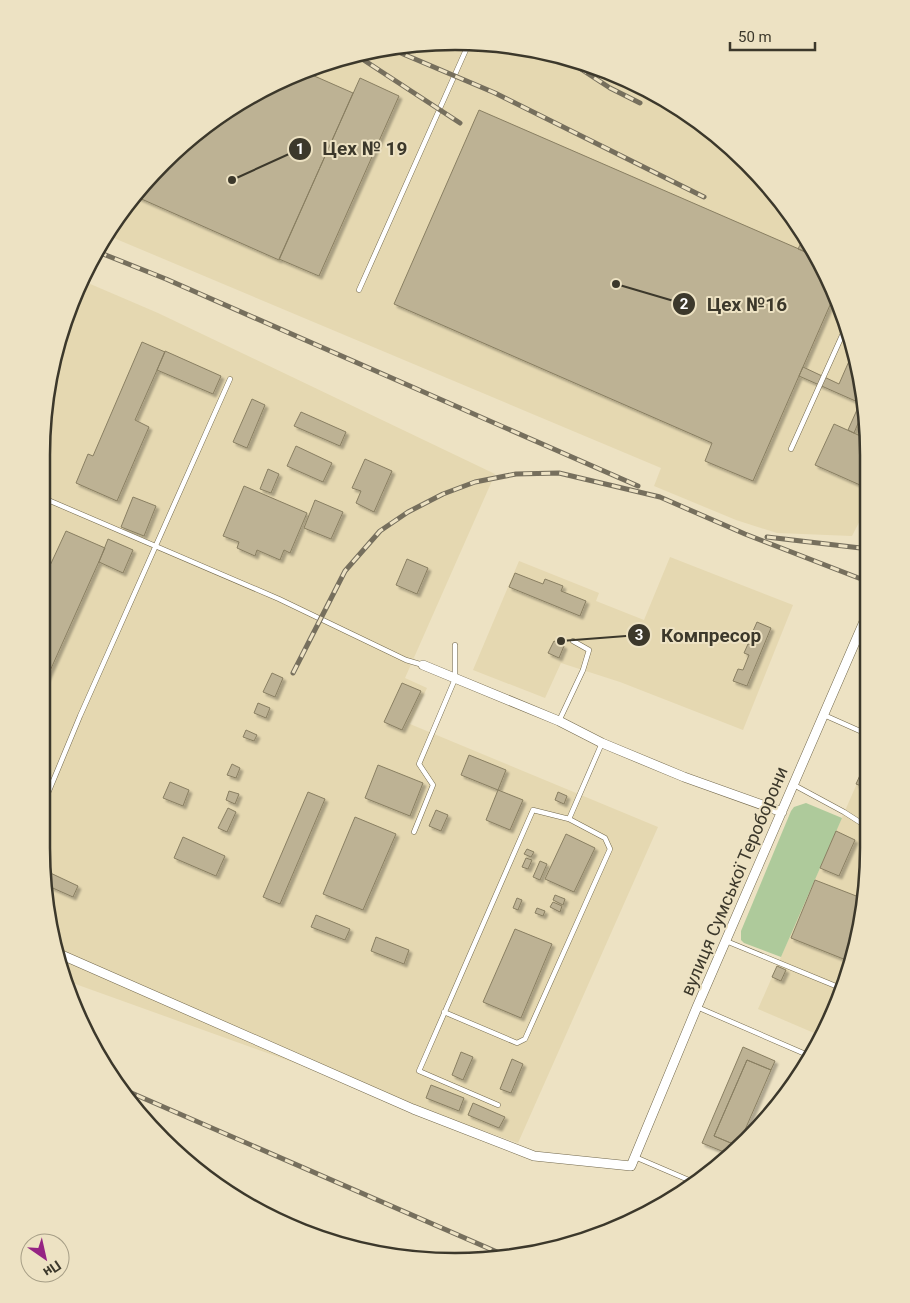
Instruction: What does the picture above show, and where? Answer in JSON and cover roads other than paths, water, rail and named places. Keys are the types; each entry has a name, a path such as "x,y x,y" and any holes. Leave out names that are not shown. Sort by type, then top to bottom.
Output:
{"street":[{"name":"вулиця Сумської Тероборони","path":"65,956 414,1109 534,1156 631,1166 697,1007 860,636"},
{"path":"422,665 559,720 602,743 684,777 782,812"}],"lane":[{"path":"359,290 466,50"},
{"path":"791,449 842,335"},
{"path":"50,788 80,716 230,379"},
{"path":"50,501 279,599 406,660 422,665"},
{"path":"559,720 584,670 589,650 573,641"},
{"path":"414,832 432,785 418,764 455,679 455,645"},
{"path":"824,715 860,731"},
{"path":"569,820 602,743"},
{"path":"794,784 860,823"},
{"path":"444,1012 517,1043 525,1039 610,849 605,838 569,820 533,810 444,1012 419,1071 498,1105"},
{"path":"726,941 836,986"},
{"path":"697,1007 804,1054"},
{"path":"635,1156 688,1179"}],"railway":[{"path":"401,53 495,93 704,197"},
{"path":"365,61 460,123"},
{"path":"583,70 610,88 640,103"},
{"path":"103,254 166,279 638,486"},
{"path":"293,673 345,571 380,531 408,512 443,494 475,482 516,474 559,473 660,497 745,534 860,579"},
{"path":"767,537 860,548"},
{"path":"133,1094 495,1251"}],"place":[{"name":"Цех № 19","path":"232,180"},
{"name":"Цех №16","path":"616,284"},
{"name":"Компресор","path":"561,641"}]}
